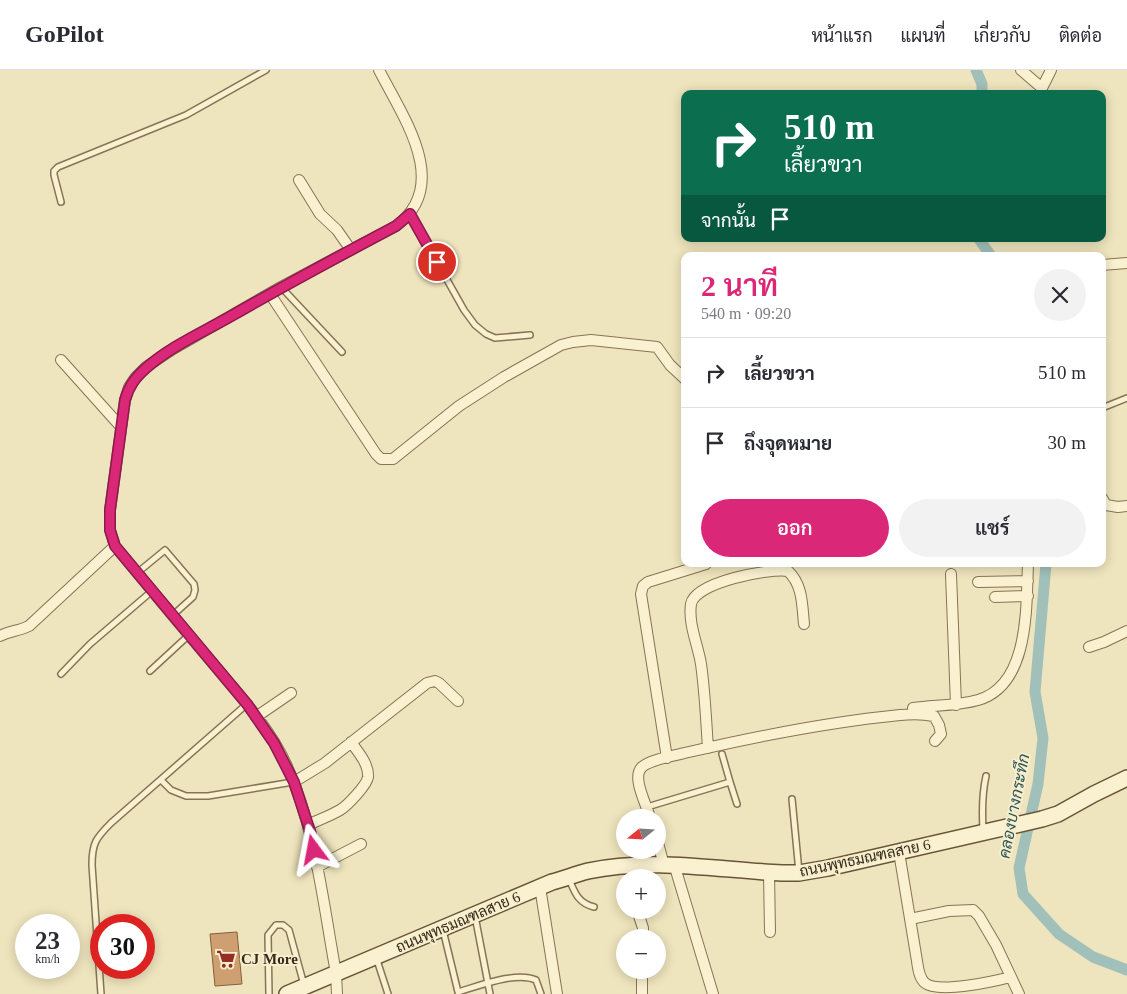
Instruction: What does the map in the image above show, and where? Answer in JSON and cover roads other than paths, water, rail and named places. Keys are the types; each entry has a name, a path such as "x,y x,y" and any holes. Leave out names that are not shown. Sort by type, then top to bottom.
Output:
{"main road":[{"name":"ถนนพุทธมณฑลสาย 6","path":"650,869 669,864 769,873 799,873 859,862 1058,814 1127,778"},
{"name":"ถนนพุทธมณฑลสาย 6","path":"296,991 568,877 601,869 616,870"}],"street":[{"path":"337,994 336,973 317,867 308,825 294,782 274,743 247,704 115,546 110,530 110,510 125,400 129,387 146,367 205,330 281,287 396,226 410,214 416,205 422,186 422,168 417,147 379,70"},
{"path":"1021,70 1042,88 1051,70"},
{"path":"299,180 320,214 337,230 351,250"},
{"path":"1106,265 1127,263"},
{"path":"270,294 381,459 393,459 459,406 550,350 573,342 609,341 631,346 657,347 670,365 681,375"},
{"path":"62,360 121,427"},
{"path":"1106,505 1118,508 1127,506"},
{"path":"0,636 28,626 115,546"},
{"path":"667,758 641,594 642,586 648,582 696,567"},
{"path":"708,748 704,684 692,618 691,602 697,594 712,584 792,567 801,593 804,624"},
{"path":"901,715 914,708 956,705 980,700 996,692 1010,675 1021,645 1028,596 1028,567"},
{"path":"951,574 956,705"},
{"path":"978,582 1028,580"},
{"path":"995,597 1028,596"},
{"path":"1089,647 1127,631"},
{"path":"294,782 325,762 427,683 435,681 439,683 458,701"},
{"path":"256,717 291,693"},
{"path":"647,807 638,783 638,773 642,767 667,758 708,748 801,729 901,715 923,714 934,716 939,725 940,734 935,741"},
{"path":"308,825 341,810 365,785 368,778 367,769 351,742"},
{"path":"317,867 361,844"},
{"path":"900,852 920,976 925,983 932,986 966,986 1011,977"},
{"path":"666,858 713,994"},
{"path":"769,873 770,932"},
{"path":"540,888 557,994"},
{"path":"910,919 949,911 973,910 980,916 996,945 1019,994"},
{"path":"642,979 642,994"}],"lane":[{"path":"61,202 54,175 54,171 58,167 186,115 266,70"},
{"path":"410,214 464,310 475,325 486,334 495,338 530,335"},
{"path":"281,287 342,352"},
{"path":"1106,406 1127,398"},
{"path":"137,573 165,550 194,584 195,590 192,597 173,615"},
{"path":"61,674 90,644 152,591"},
{"path":"150,671 189,635"},
{"path":"101,994 92,851 95,840 247,704"},
{"path":"722,754 737,804"},
{"path":"984,832 982,807 986,776"},
{"path":"161,780 171,790 186,796 208,796 294,782"},
{"path":"647,807 730,782"},
{"path":"792,799 799,873"},
{"path":"568,877 575,894 581,901 585,905 594,907"},
{"path":"475,915 490,994"},
{"path":"269,994 268,935 276,925 283,925 289,930 296,991"},
{"path":"442,929 458,993 489,983 518,977 529,977 536,980 541,994"},
{"path":"376,957 388,994"}],"waterway":[{"name":"คลองบางกระทึก","path":"976,70 982,84 982,90"},
{"name":"คลองบางกระทึก","path":"981,242 988,252"},
{"name":"คลองบางกระทึก","path":"1046,567 1035,692 1043,738 1038,784 1019,868 1023,894 1059,934 1093,957 1127,970"}],"place":[{"name":"CJ More","path":"226,959"}]}
